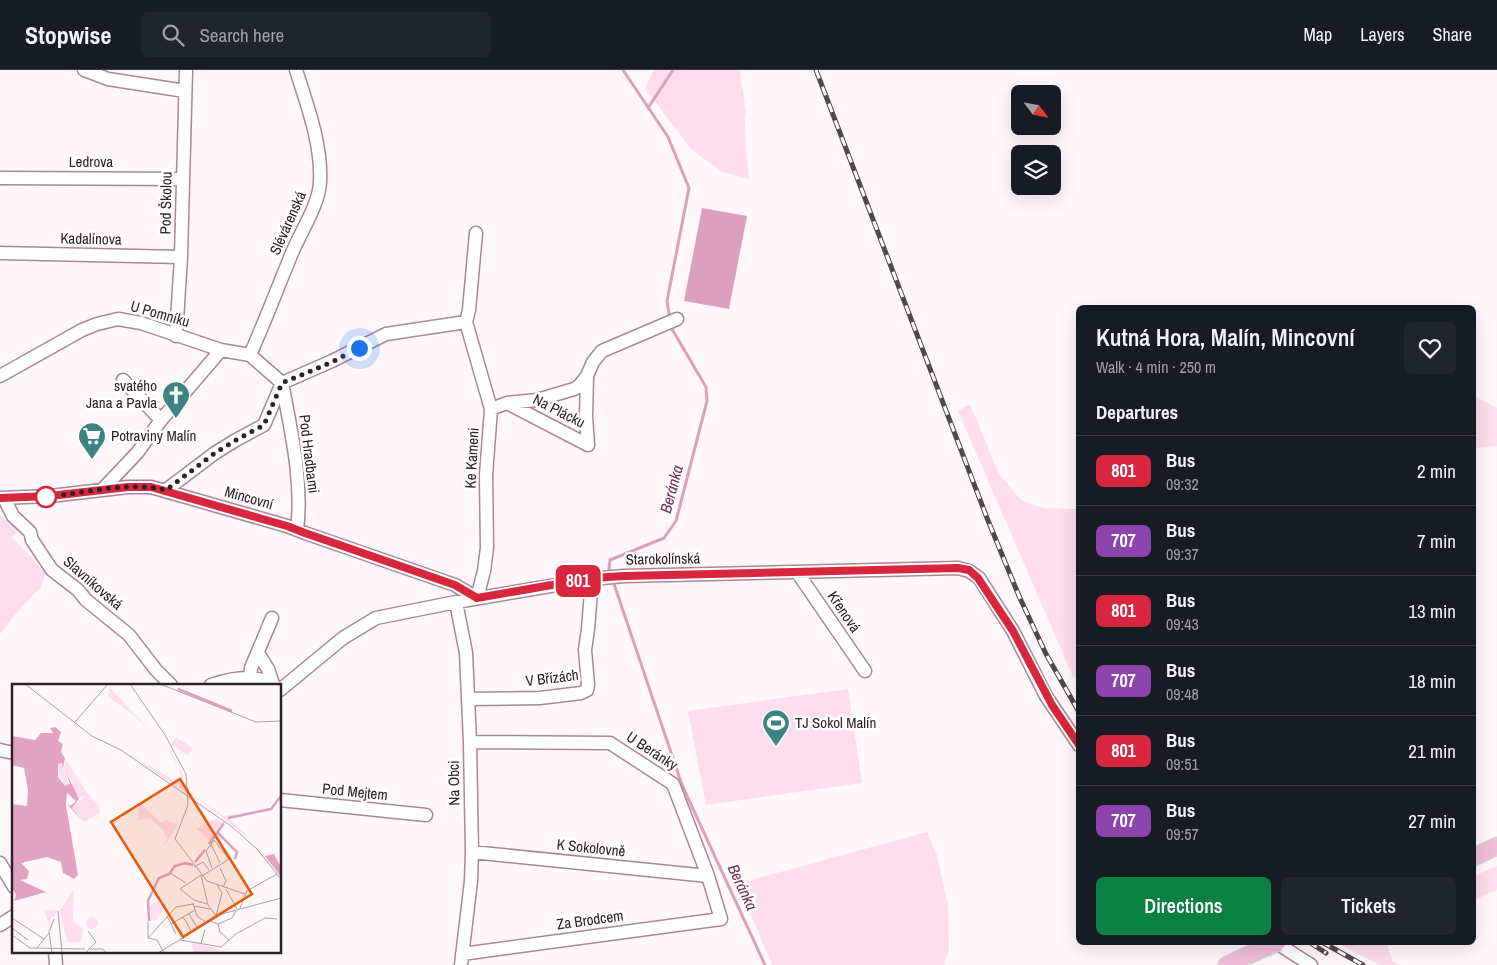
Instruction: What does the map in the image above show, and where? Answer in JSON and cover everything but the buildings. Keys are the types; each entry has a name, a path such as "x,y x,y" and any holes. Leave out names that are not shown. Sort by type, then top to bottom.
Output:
{"main road":[{"path":"1476,856 1497,846"},
{"path":"1227,965 1270,945"}],"street":[{"path":"84,70 108,78 185,91"},
{"name":"Pod Školou","path":"176,336 181,257 186,70"},
{"name":"Slévárenská","path":"250,355 319,192 318,158 312,120 296,70"},
{"name":"Ledrova","path":"0,178 183,179"},
{"name":"Ke Kameni","path":"476,233 469,310 466,322 491,409 486,474 487,548 484,571 477,598"},
{"name":"Kadalínova","path":"0,253 181,257"},
{"name":"U Pomníku","path":"0,376 82,330 118,319 141,323 221,350 250,355"},
{"name":"Na Plácku","path":"491,409 507,403 537,400 574,389 587,376 593,362 602,351 677,319"},
{"path":"166,490 215,453 264,425 282,383 332,362 386,334 466,322"},
{"path":"102,490 136,453 161,420 221,350"},
{"path":"250,355 282,383"},
{"name":"Na Plácku","path":"507,403 588,445 586,416 587,376"},
{"path":"123,380 161,420"},
{"name":"Pod Hradbami","path":"282,383 294,447 300,512 298,530"},
{"name":"Mincovní","path":"2,498 50,496 128,487 151,487 166,490 298,530 455,585 477,598"},
{"name":"Slavníkovská","path":"2,498 13,516 30,532 32,540 52,570 129,635 156,670 170,684"},
{"name":"Starokolínská","path":"278,684 343,638 376,618 477,598 618,576 958,568 969,570 978,578 1013,631 1046,696 1076,741"},
{"name":"Křenová","path":"797,572 865,671"},
{"name":"V Břízách","path":"468,699 540,698 581,693 587,690 585,650 598,578"},
{"name":"Na Obci","path":"456,602 466,652 472,852 472,881 462,959"},
{"path":"250,677 251,668 272,618"},
{"path":"258,653 274,684"},
{"path":"214,684 250,677 265,680 272,684"},
{"name":"U Beránky","path":"470,742 610,744 673,784 708,876 721,919"},
{"name":"Pod Mejtem","path":"281,800 426,816"},
{"name":"K Sokolovně","path":"472,852 708,876"},
{"path":"0,863 12,884"},
{"path":"0,925 12,917"},
{"name":"Za Brodcem","path":"462,959 721,919"},
{"path":"1281,945 1311,965"},
{"path":"55,952 56,965"}],"shaded area":[{"path":"654,70 741,70 746,111 746,151 749,179 722,172 691,149 645,88"},
{"path":"702,208 747,216 729,309 684,301"},
{"path":"1476,397 1497,408 1497,446 1476,448"},
{"path":"970,404 999,474 1021,500 1043,508 1076,509 1076,678 1074,679 958,411"},
{"path":"0,516 19,529 12,537 45,573 41,587 18,611 0,634"},
{"name":"TJ Sokol Malín","path":"848,689 862,783 706,805 688,711"},
{"path":"927,832 937,855 948,905 949,949 944,965 772,965 743,896 740,883"},
{"path":"1497,866 1497,890 1476,899 1476,875"},
{"path":"1341,945 1387,945 1393,962 1401,965 1380,965"}],"waterway":[{"name":"Beránka","path":"623,70 668,137 689,188 667,301 670,319"},
{"path":"648,108 673,70"},
{"name":"Beránka","path":"611,575 609,569 610,560 664,538 676,521 707,401 706,387 672,329 672,325"},
{"name":"Beránka","path":"613,581 682,785 765,965"}],"railway":[{"path":"816,70 987,518 1019,596 1046,654 1076,707"},
{"path":"1314,945 1326,953"},
{"path":"1327,945 1363,965"}],"bus line":[{"name":"801","path":"0,498 50,496 128,487 151,487 166,490 287,526 455,585 477,598 592,578 624,576 958,568 969,570 978,578 1013,631 1046,696 1076,741"}],"place":[{"name":"svatého Jana a Pavla","path":"176,419"},
{"name":"Potraviny Malín","path":"92,460"},
{"name":"TJ Sokol Malín","path":"776,747"}],"route":[{"path":"46,497 128,487 151,487 166,490 215,453 264,425 282,383 332,362 359,348"}]}
